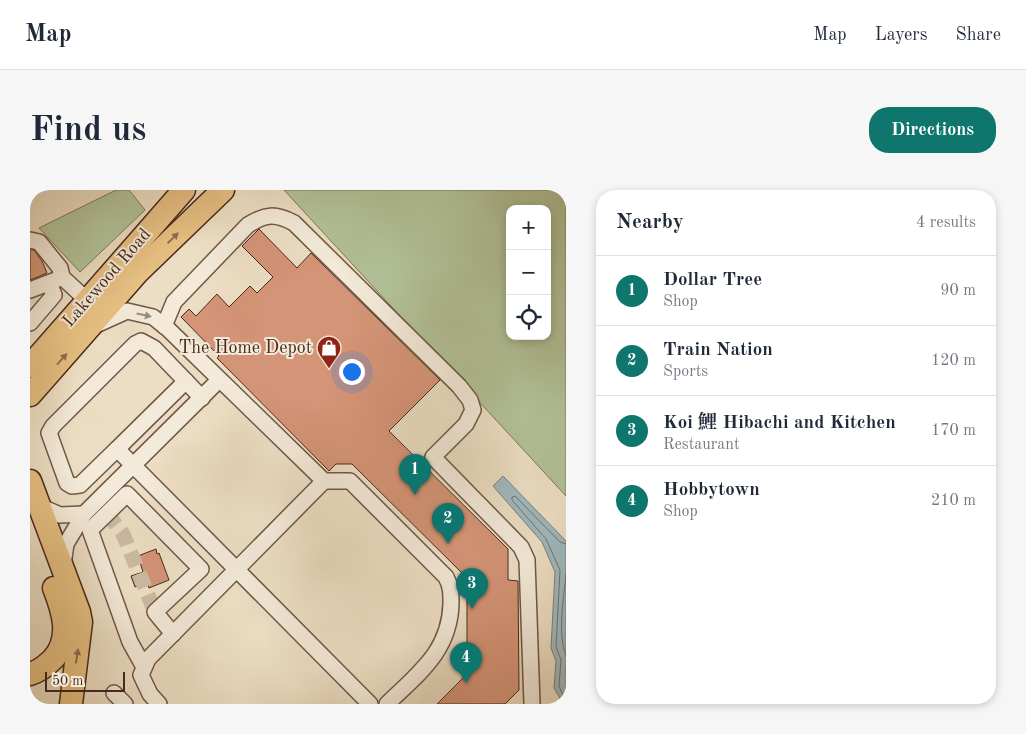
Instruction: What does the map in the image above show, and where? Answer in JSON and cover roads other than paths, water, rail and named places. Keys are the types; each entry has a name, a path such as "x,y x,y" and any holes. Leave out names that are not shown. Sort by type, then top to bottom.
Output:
{"highway":[{"name":"Lakewood Road","path":"30,366 184,190"},
{"name":"Lakewood Road","path":"30,395 138,272 223,190"},
{"path":"30,481 35,515 62,608 64,630 58,653 39,671 30,674"},
{"path":"35,515 63,569 81,622 70,704"}],"lane":[{"path":"164,326 174,302 248,225 262,217 284,218 294,223 459,386 470,400 473,410 466,424 433,457 520,546 527,560 532,704"},
{"path":"30,240 39,242 60,268 55,280 54,295 30,323"},
{"path":"55,280 88,301"},
{"path":"30,290 55,280"},
{"path":"90,328 127,311 153,317 324,481"},
{"path":"186,381 80,485 72,486 68,483 49,433 53,426 135,344 141,341 154,348 186,381 202,398"},
{"path":"63,569 66,544 84,514 219,380"},
{"path":"117,449 370,704"},
{"path":"160,704 150,694 141,675 148,659 324,481 350,480 446,577 451,585 451,617 443,643 432,659 388,704"},
{"path":"144,667 130,642 90,530 126,494 201,569 155,612 173,634"},
{"path":"35,515 84,514"}],"water":[{"path":"503,476 566,541 566,701 561,700 554,688 556,661 551,648 555,572 542,542 493,486"}],"tunnel":[{"path":"107,513 123,534 155,612"}],"place":[{"name":"The Home Depot","path":"329,369"},
{"name":"Dollar Tree","path":"415,495"},
{"name":"Train Nation","path":"448,544"},
{"name":"Koi 鯉 Hibachi and Kitchen","path":"472,609"},
{"name":"Hobbytown","path":"466,683"}]}
